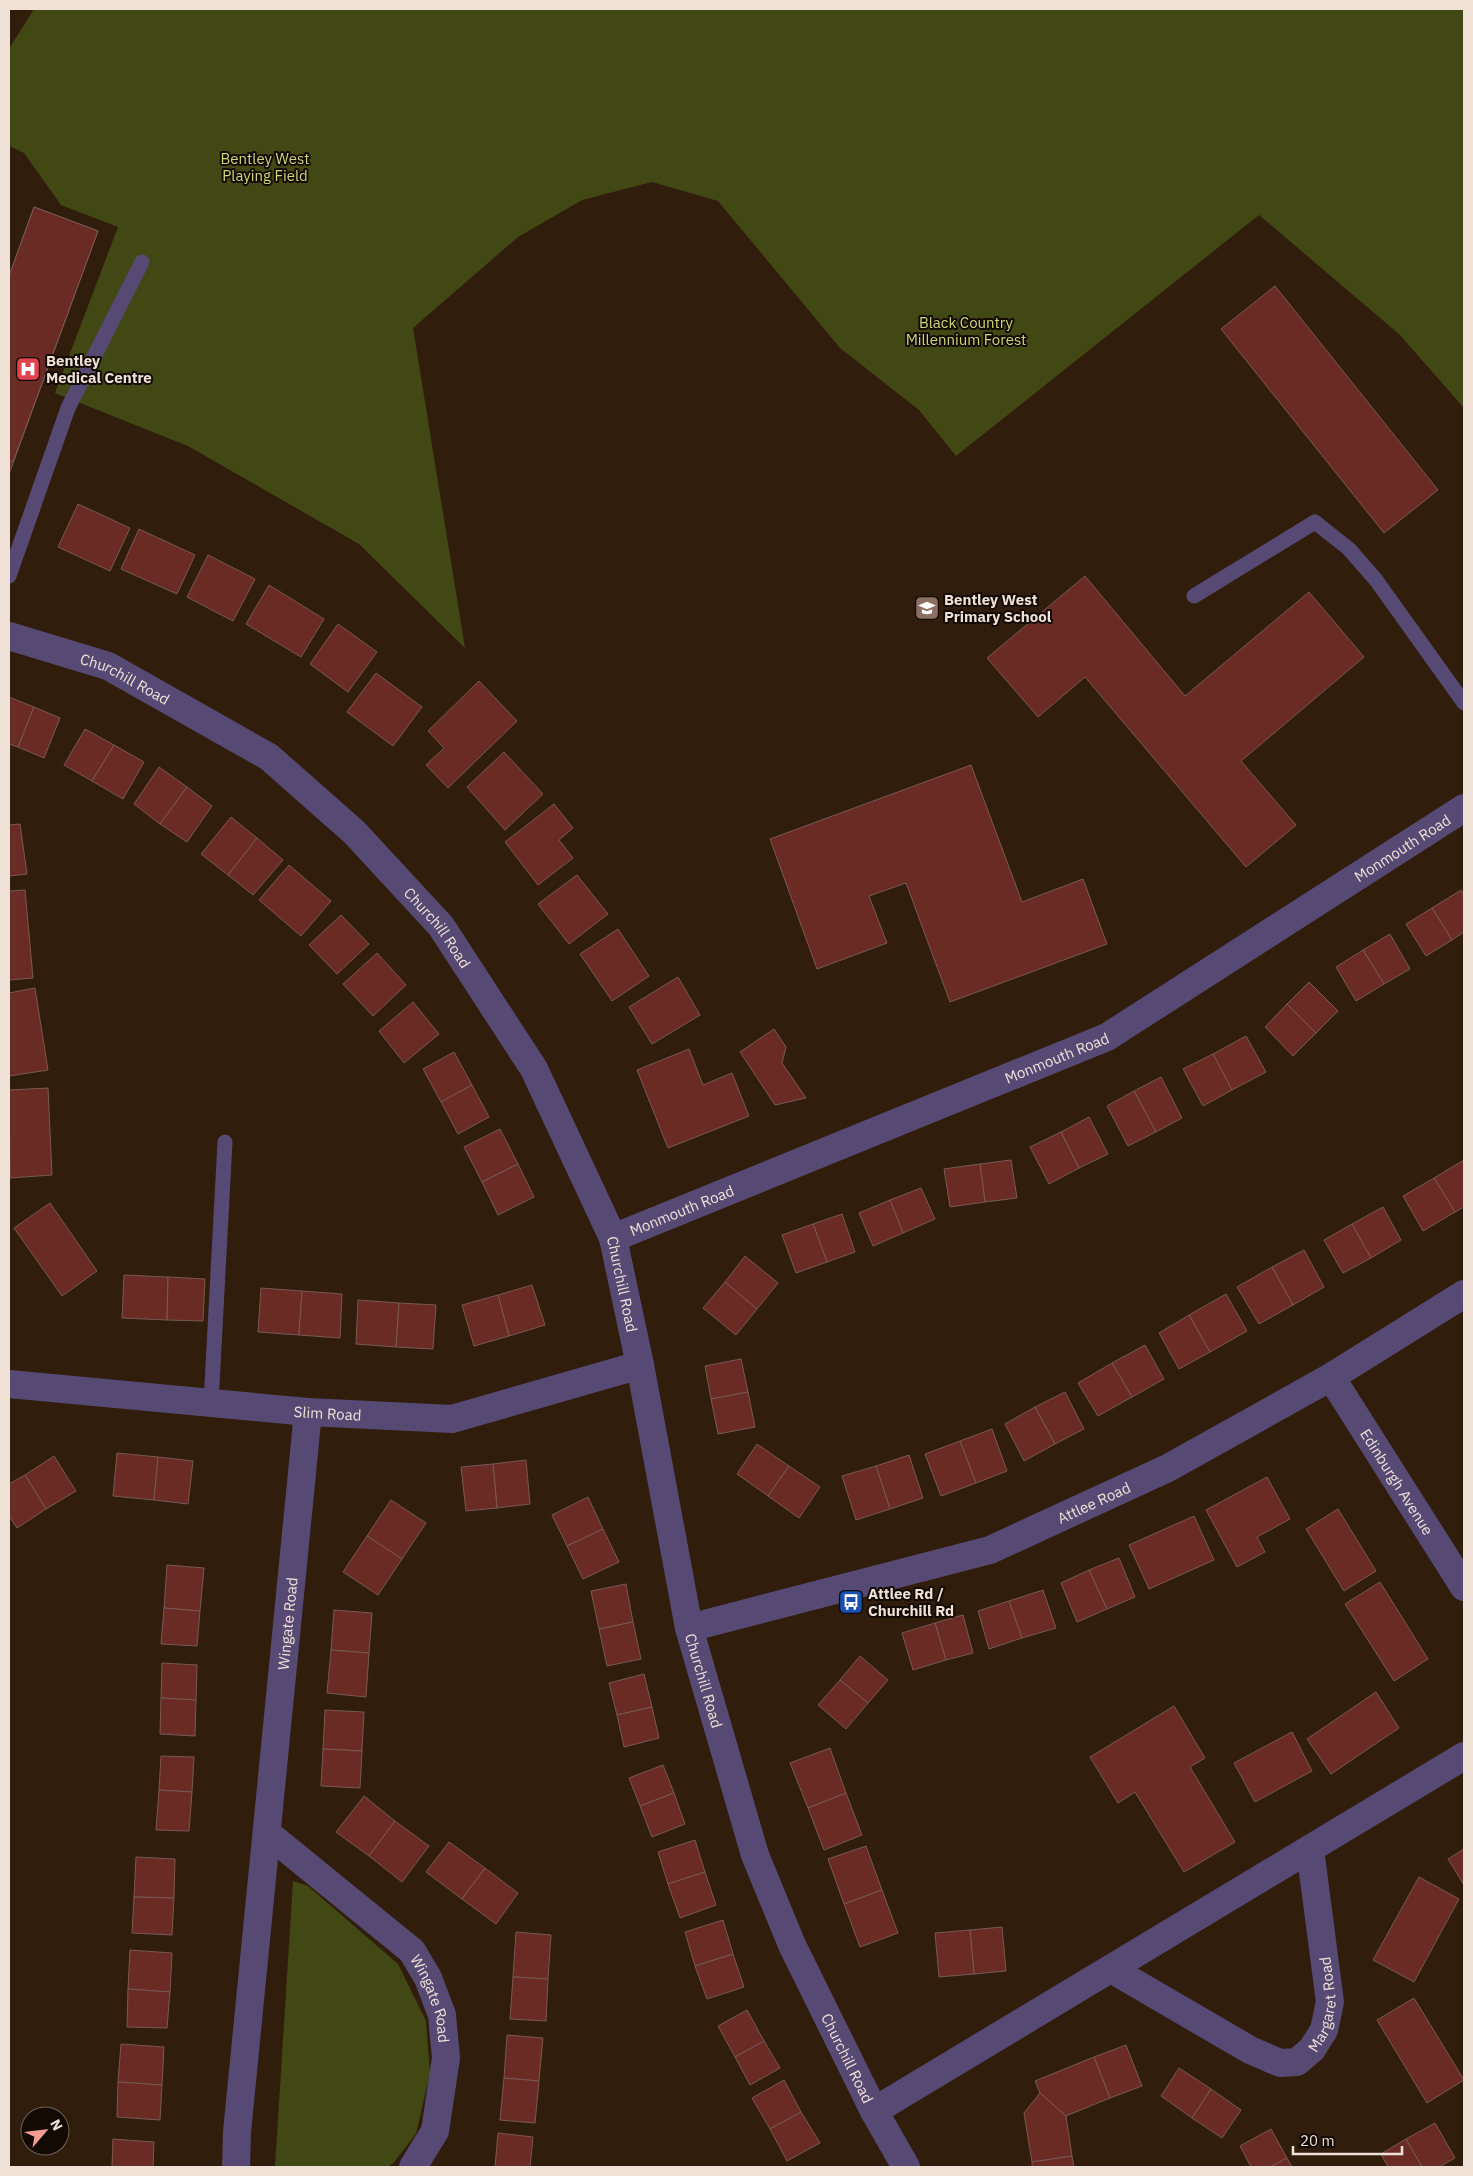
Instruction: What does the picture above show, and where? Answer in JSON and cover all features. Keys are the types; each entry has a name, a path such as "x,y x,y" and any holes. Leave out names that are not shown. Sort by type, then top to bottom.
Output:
{"street":[{"name":"Churchill Road","path":"9,636 108,666 269,758 354,832 441,926 534,1069 613,1238 640,1366 689,1628 755,1855 792,1945 874,2111 906,2167"},
{"name":"Monmouth Road","path":"613,1238 1107,1037 1464,808"},
{"name":"Attlee Road","path":"689,1628 990,1550 1168,1468 1331,1377 1464,1294"},
{"name":"Slim Road","path":"9,1384 308,1412 452,1419 640,1366"},
{"name":"Edinburgh Avenue","path":"1331,1377 1464,1587"},
{"name":"Wingate Road","path":"236,2167 237,2132 308,1412"},
{"path":"874,2111 1464,1756"},
{"name":"Wingate Road","path":"267,1834 412,1951 428,1978 442,2015 446,2058 435,2131 413,2167"},
{"name":"Margaret Road","path":"1111,1969 1250,2050 1280,2063 1297,2062 1312,2049 1324,2030 1330,2002 1310,1849"}],"lane":[{"path":"9,576 68,408 142,262"},
{"path":"1194,596 1315,522 1350,548 1376,580 1464,703"},
{"path":"211,1403 225,1142"}],"green space":[{"name":"Bentley West Playing Field","path":"34,9 1464,9 1464,408 1399,334 1259,215 956,456 919,410 840,348 718,201 652,182 582,200 518,237 413,328 465,648 359,544 188,446 55,393 118,227 61,205 24,153 9,146 9,49"},
{"path":"293,1881 308,1886 398,1964 426,2021 430,2073 416,2134 388,2167 275,2167"}],"building":[{"name":"Bentley Medical Centre","path":"34,207 98,231 9,474 9,276"},
{"name":"Bentley Medical Centre","path":"34,207 98,231 13,462 9,460 9,276"},
{"path":"1275,286 1438,490 1384,533 1221,329"},
{"path":"78,504 130,528 110,571 58,547"},
{"path":"139,529 195,555 177,594 121,569"},
{"path":"208,555 255,579 233,621 187,597"},
{"path":"1085,576 1185,696 1309,592 1364,657 1241,761 1296,825 1246,867 1085,677 1038,717 987,658"},
{"path":"269,585 324,619 301,657 246,624"},
{"path":"338,624 377,652 348,692 310,664"},
{"path":"376,673 422,707 393,746 347,712"},
{"path":"479,681 517,721 448,788 426,765 444,748 428,731"},
{"path":"9,697 34,707 18,747 9,744"},
{"path":"34,707 60,718 44,758 18,747"},
{"path":"85,729 114,745 92,781 64,765"},
{"path":"114,745 144,762 123,799 92,781"},
{"path":"504,752 543,794 505,830 467,787"},
{"path":"971,765 1022,902 1083,879 1107,944 950,1002 906,883 869,896 887,943 817,969 770,839"},
{"path":"159,767 187,787 160,824 134,804"},
{"path":"187,787 212,806 187,842 160,824"},
{"path":"554,804 573,828 559,840 573,858 538,885 505,842"},
{"path":"231,817 257,838 228,875 201,854"},
{"path":"20,824 27,874 9,876 9,825"},
{"path":"257,838 283,860 253,895 228,875"},
{"path":"289,865 331,901 301,936 259,900"},
{"path":"577,875 608,914 569,944 538,904"},
{"path":"25,890 33,978 9,980 9,891"},
{"path":"1461,890 1464,895 1464,932 1452,940 1432,908"},
{"path":"1432,908 1452,940 1426,956 1406,924"},
{"path":"341,915 369,944 337,974 309,945"},
{"path":"618,929 649,976 612,1001 580,954"},
{"path":"1390,934 1410,969 1384,984 1363,950"},
{"path":"1363,950 1384,984 1356,1001 1336,967"},
{"path":"377,953 406,985 373,1016 343,984"},
{"path":"678,977 700,1015 652,1044 629,1007"},
{"path":"1309,982 1338,1011 1316,1033 1287,1004"},
{"path":"35,988 48,1070 9,1076 9,993"},
{"path":"413,1002 439,1034 404,1063 379,1031"},
{"path":"1287,1004 1316,1033 1293,1056 1265,1027"},
{"path":"774,1029 786,1047 782,1063 806,1098 775,1105 740,1052"},
{"path":"1246,1036 1266,1072 1232,1090 1213,1054"},
{"path":"689,1049 703,1085 732,1073 749,1116 668,1148 637,1070"},
{"path":"454,1052 472,1085 441,1102 423,1069"},
{"path":"1213,1054 1232,1090 1203,1106 1183,1069"},
{"path":"1161,1077 1182,1118 1156,1132 1134,1091"},
{"path":"472,1085 489,1117 458,1134 441,1102"},
{"path":"48,1088 52,1175 10,1178 9,1090"},
{"path":"1134,1091 1156,1132 1128,1146 1107,1106"},
{"path":"1089,1117 1108,1154 1079,1168 1061,1132"},
{"path":"500,1129 518,1164 482,1182 464,1147"},
{"path":"1061,1132 1079,1168 1049,1184 1030,1147"},
{"path":"1011,1160 1017,1198 985,1202 980,1164"},
{"path":"1464,1160 1464,1207 1455,1212 1434,1178"},
{"path":"518,1164 534,1197 498,1215 482,1182"},
{"path":"980,1164 985,1202 950,1207 944,1169"},
{"path":"1434,1178 1455,1212 1423,1231 1403,1196"},
{"path":"921,1188 935,1219 903,1233 890,1200"},
{"path":"890,1200 903,1233 873,1246 859,1213"},
{"path":"50,1203 97,1271 62,1296 14,1228"},
{"path":"1383,1207 1401,1240 1371,1258 1352,1224"},
{"path":"842,1214 855,1252 827,1262 813,1224"},
{"path":"813,1224 827,1262 796,1273 782,1235"},
{"path":"1352,1224 1371,1258 1343,1273 1324,1240"},
{"path":"1304,1250 1324,1287 1293,1305 1272,1267"},
{"path":"745,1256 778,1283 757,1309 725,1282"},
{"path":"1272,1267 1293,1305 1259,1324 1237,1287"},
{"path":"124,1275 168,1277 167,1320 122,1318"},
{"path":"168,1277 205,1279 203,1321 167,1320"},
{"path":"725,1282 757,1309 736,1335 703,1308"},
{"path":"532,1285 545,1325 509,1336 498,1295"},
{"path":"261,1288 302,1291 299,1335 258,1332"},
{"path":"302,1291 342,1294 340,1338 299,1335"},
{"path":"1226,1294 1247,1331 1210,1352 1189,1315"},
{"path":"498,1295 509,1336 474,1346 462,1305"},
{"path":"358,1300 399,1303 396,1347 356,1344"},
{"path":"399,1303 436,1305 433,1349 396,1347"},
{"path":"1189,1315 1210,1352 1179,1369 1159,1333"},
{"path":"1145,1345 1164,1379 1132,1397 1112,1363"},
{"path":"741,1359 748,1392 711,1399 705,1366"},
{"path":"1112,1363 1132,1397 1098,1416 1078,1383"},
{"path":"748,1392 755,1427 718,1434 711,1399"},
{"path":"1065,1392 1084,1429 1055,1444 1035,1407"},
{"path":"1035,1407 1055,1444 1024,1461 1005,1424"},
{"path":"992,1429 1007,1471 976,1483 960,1441"},
{"path":"960,1441 976,1483 941,1496 925,1454"},
{"path":"757,1444 789,1466 768,1496 737,1474"},
{"path":"117,1453 158,1457 154,1500 113,1496"},
{"path":"909,1455 923,1498 890,1509 876,1466"},
{"path":"54,1456 76,1491 46,1509 25,1475"},
{"path":"158,1457 193,1461 188,1504 154,1500"},
{"path":"526,1460 530,1504 497,1508 493,1464"},
{"path":"493,1464 497,1508 466,1511 461,1467"},
{"path":"789,1466 820,1487 799,1518 768,1496"},
{"path":"876,1466 890,1509 856,1520 842,1476"},
{"path":"25,1475 46,1509 17,1528 9,1516 9,1484"},
{"path":"1267,1477 1290,1519 1257,1537 1265,1552 1237,1567 1206,1510"},
{"path":"588,1497 603,1529 567,1546 552,1515"},
{"path":"391,1500 426,1523 402,1559 367,1536"},
{"path":"1338,1509 1376,1571 1344,1591 1306,1529"},
{"path":"1194,1516 1214,1560 1149,1589 1129,1545"},
{"path":"603,1529 619,1562 583,1579 567,1546"},
{"path":"367,1536 402,1559 378,1595 343,1572"},
{"path":"1119,1558 1135,1597 1107,1609 1089,1570"},
{"path":"167,1565 204,1568 200,1611 164,1608"},
{"path":"1089,1570 1107,1609 1077,1622 1061,1583"},
{"path":"1380,1582 1428,1659 1394,1681 1345,1604"},
{"path":"626,1584 633,1622 599,1629 591,1591"},
{"path":"1043,1590 1056,1628 1022,1638 1009,1601"},
{"path":"1009,1601 1022,1638 989,1649 978,1611"},
{"path":"164,1608 200,1611 197,1646 161,1644"},
{"path":"334,1610 372,1613 369,1653 331,1650"},
{"path":"963,1615 973,1653 946,1660 935,1623"},
{"path":"633,1622 641,1659 607,1666 599,1629"},
{"path":"935,1623 946,1660 913,1670 902,1633"},
{"path":"331,1650 369,1653 366,1697 327,1693"},
{"path":"860,1656 888,1680 868,1703 840,1680"},
{"path":"162,1663 197,1665 196,1700 161,1698"},
{"path":"644,1674 652,1707 617,1715 609,1683"},
{"path":"840,1680 868,1703 846,1729 818,1705"},
{"path":"1376,1692 1399,1728 1331,1774 1307,1739"},
{"path":"161,1698 196,1700 195,1736 160,1734"},
{"path":"1174,1706 1205,1758 1190,1767 1235,1842 1184,1872 1135,1792 1118,1803 1090,1757"},
{"path":"652,1707 659,1738 624,1747 617,1715"},
{"path":"325,1710 364,1712 362,1751 323,1749"},
{"path":"1292,1732 1312,1771 1255,1802 1234,1763"},
{"path":"830,1748 846,1793 808,1808 790,1763"},
{"path":"323,1749 362,1751 360,1788 321,1786"},
{"path":"161,1756 194,1757 192,1792 159,1790"},
{"path":"663,1765 674,1793 640,1806 629,1778"},
{"path":"159,1790 192,1792 189,1831 156,1830"},
{"path":"674,1793 685,1824 652,1837 640,1806"},
{"path":"846,1793 862,1835 824,1850 808,1808"},
{"path":"364,1796 395,1821 369,1856 336,1832"},
{"path":"395,1821 429,1846 402,1882 369,1856"},
{"path":"695,1840 705,1872 668,1884 658,1852"},
{"path":"449,1842 485,1868 462,1899 426,1872"},
{"path":"866,1846 882,1890 844,1904 828,1859"},
{"path":"1464,1849 1464,1885 1448,1859"},
{"path":"136,1857 175,1859 174,1898 134,1897"},
{"path":"485,1868 518,1893 496,1924 462,1899"},
{"path":"705,1872 716,1905 680,1918 668,1884"},
{"path":"1419,1877 1459,1899 1414,1982 1373,1960"},
{"path":"882,1890 898,1933 860,1947 844,1904"},
{"path":"134,1897 174,1898 172,1935 132,1933"},
{"path":"723,1920 733,1954 695,1966 685,1932"},
{"path":"1002,1927 1006,1971 974,1974 970,1930"},
{"path":"970,1930 974,1974 939,1977 935,1933"},
{"path":"516,1932 551,1935 548,1979 513,1977"},
{"path":"130,1950 172,1953 170,1992 128,1989"},
{"path":"733,1954 744,1987 707,1999 695,1966"},
{"path":"513,1977 548,1979 546,2021 510,2019"},
{"path":"128,1989 170,1992 167,2028 127,2027"},
{"path":"1414,1998 1464,2080 1427,2103 1377,2020"},
{"path":"747,2010 764,2041 735,2057 718,2026"},
{"path":"507,2035 543,2038 539,2081 504,2078"},
{"path":"764,2041 780,2068 750,2085 735,2057"},
{"path":"121,2044 164,2047 162,2085 118,2082"},
{"path":"1126,2045 1142,2086 1110,2098 1094,2057"},
{"path":"1094,2057 1110,2098 1066,2116 1040,2093 1035,2081"},
{"path":"1179,2068 1211,2089 1192,2118 1161,2096"},
{"path":"504,2078 539,2081 535,2123 500,2120"},
{"path":"784,2080 801,2112 770,2129 752,2098"},
{"path":"118,2082 162,2085 160,2120 117,2117"},
{"path":"1211,2089 1241,2110 1222,2138 1192,2118"},
{"path":"1040,2093 1066,2116 1072,2156 1032,2162 1024,2113"},
{"path":"801,2112 820,2143 787,2161 770,2129"},
{"path":"1435,2123 1455,2158 1439,2167 1422,2167 1406,2139"},
{"path":"1271,2129 1287,2158 1270,2167 1251,2167 1240,2146"},
{"path":"498,2133 533,2137 530,2167 495,2167"},
{"path":"113,2139 154,2142 153,2167 112,2167"},
{"path":"1406,2139 1422,2167 1388,2167 1381,2154"},
{"path":"1072,2156 1074,2167 1032,2167 1032,2162"},
{"path":"1287,2158 1292,2167 1270,2167"}],"place":[{"name":"Bentley Medical Centre","path":"28,369"},
{"name":"Bentley West Primary School","path":"927,608"},
{"name":"Attlee Rd / Churchill Rd","path":"851,1602"}],"park label":[{"name":"Black Country Millennium Forest","path":"966,330"}]}
